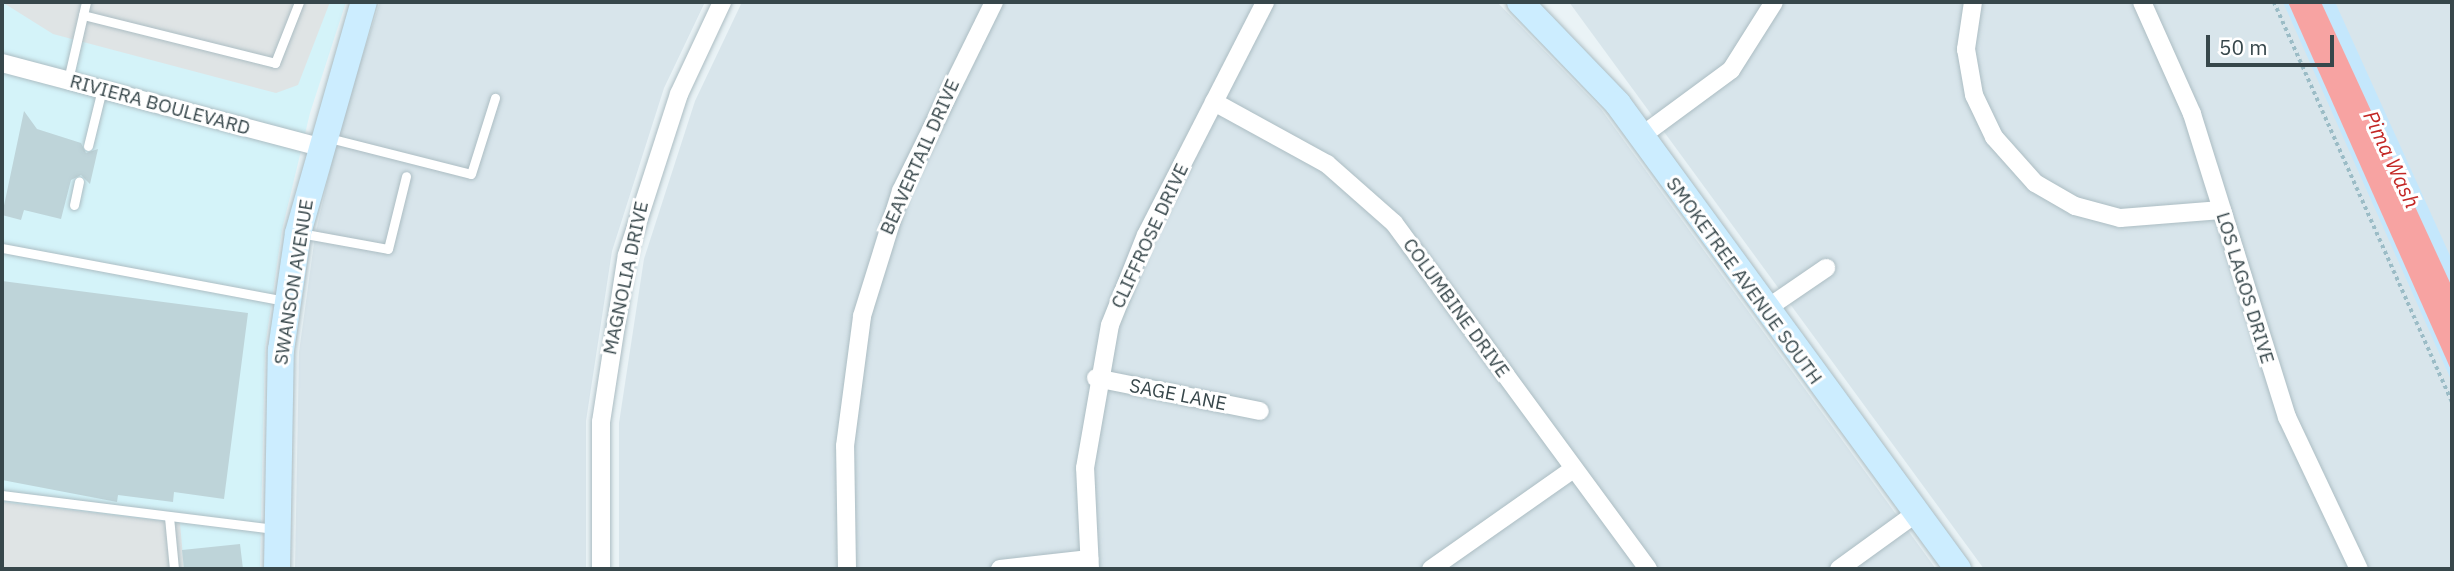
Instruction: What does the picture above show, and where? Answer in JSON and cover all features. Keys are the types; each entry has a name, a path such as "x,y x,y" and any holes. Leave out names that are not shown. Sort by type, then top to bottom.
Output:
{"street":[{"name":"SWANSON AVENUE","path":"277,569 274,469 288,301 298,233 320,142 364,2"},
{"name":"MAGNOLIA DRIVE","path":"601,569 601,422 627,255 679,94 722,2"},
{"name":"BEAVERTAIL DRIVE","path":"847,569 845,446 862,316 901,191 994,2"},
{"name":"CLIFFROSE DRIVE","path":"1089,564 1085,468 1096,378 1126,279 1265,2"},
{"name":"SMOKETREE AVENUE SOUTH","path":"1520,2 1580,60 1640,137 1958,569"},
{"path":"1640,137 1731,70 1774,2"},
{"path":"1973,2 1966,49 1974,95 1994,137 2024,173 2061,199 2105,215 2151,220 2222,210"},
{"name":"LOS LAGOS DRIVE","path":"2142,2 2192,114 2287,417 2359,569"},
{"name":"RIVIERA BOULEVARD","path":"2,63 320,142"},
{"name":"COLUMBINE DRIVE","path":"1214,102 1311,153 1374,202 1648,569"},
{"path":"1766,309 1826,268"},
{"name":"SAGE LANE","path":"1096,378 1260,411"},
{"path":"1431,569 1572,470"},
{"path":"1839,569 1915,514"},
{"path":"1000,569 1089,564"}],"lane":[{"path":"68,80 86,2"},
{"path":"83,15 275,62 299,2"},
{"path":"88,146 102,89"},
{"path":"320,142 471,174 495,98"},
{"path":"298,233 388,248 406,176"},
{"path":"74,205 79,182"},
{"path":"2,248 288,301"},
{"path":"2,495 276,529"},
{"path":"169,517 174,569"}],"path":[{"path":"2274,2 2452,402"}],"shaded area":[{"path":"2,2 346,2 310,113 282,230 265,348 260,569 2,569"},
{"path":"2,2 330,2 298,85 276,93 53,34"},
{"path":"380,2 705,2 664,88 612,251 586,421 586,569 295,569 299,352 315,236 341,121"},
{"path":"742,2 1497,2 1601,109 1936,569 619,569 619,423 644,259 695,101"},
{"path":"1569,2 2452,2 2452,569 1984,569"},
{"path":"2,502 180,523 184,569 2,569"}],"sand":[{"path":"2283,2 2335,2 2452,260 2452,382"}],"water":[{"name":"Pima Wash","path":"2288,2 2321,2 2452,287 2452,372"}],"building":[{"path":"24,111 37,129 81,143 86,153 98,149 90,184 81,175 71,180 61,219 24,210 21,220 2,215"},
{"path":"2,281 248,313 224,499 174,492 173,502 118,495 117,502 2,480"},
{"path":"240,544 243,569 184,569 182,550"}]}
